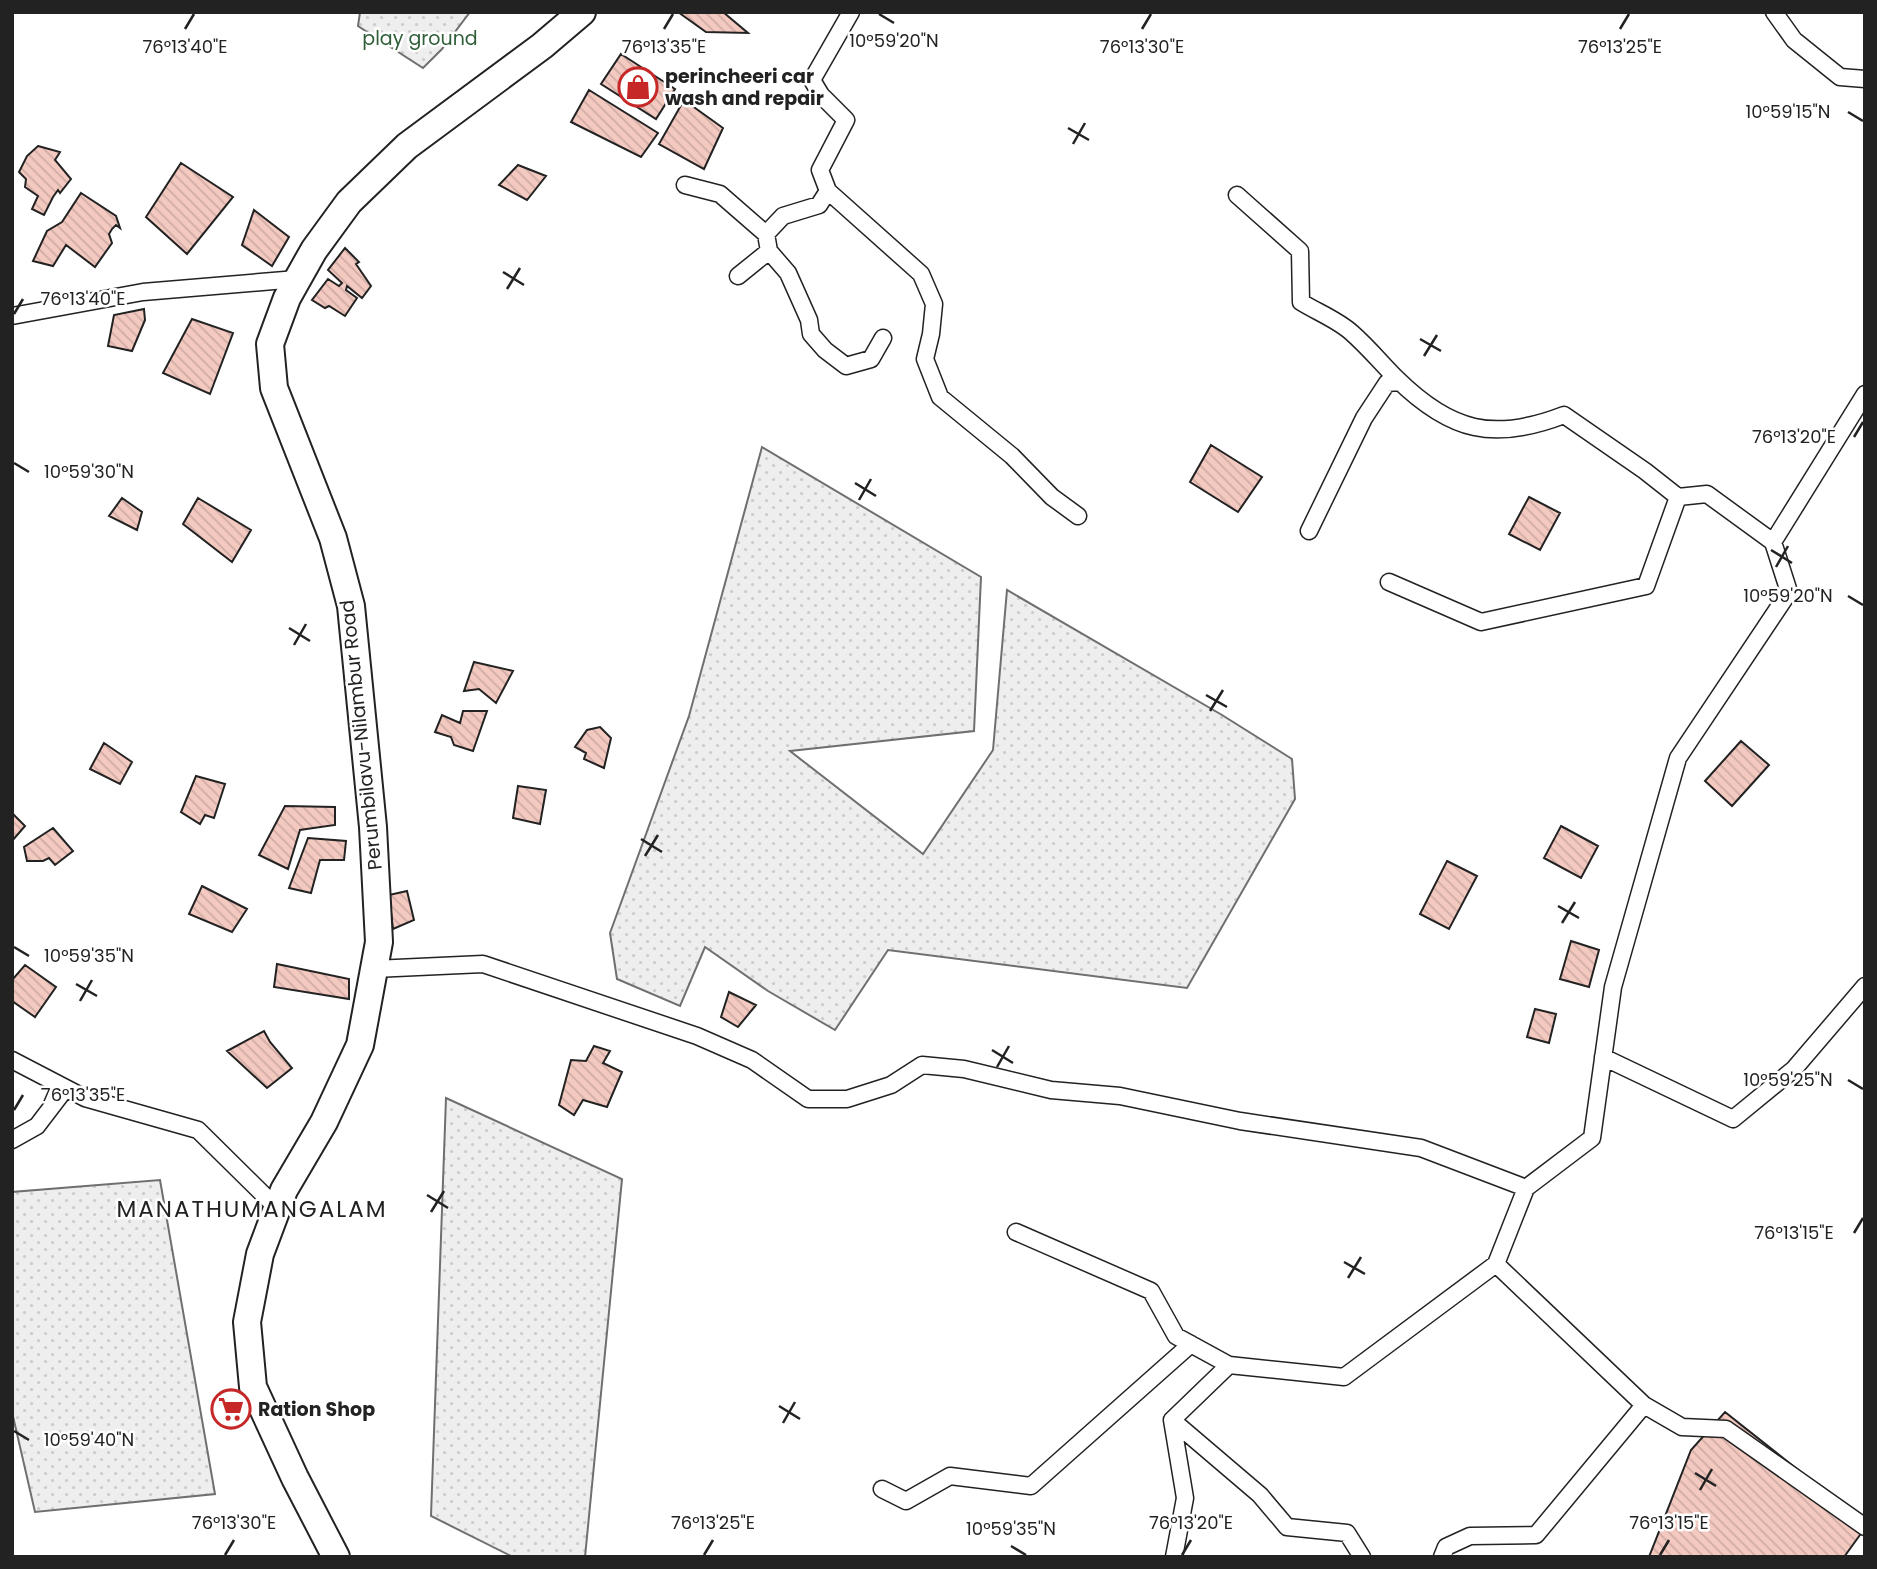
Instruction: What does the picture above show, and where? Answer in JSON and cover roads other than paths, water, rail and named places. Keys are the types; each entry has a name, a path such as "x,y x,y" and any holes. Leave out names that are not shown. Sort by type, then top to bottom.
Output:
{"main road":[{"name":"Perumbilavu-Nilambur Road","path":"336,1557 295,1478 253,1387 247,1322 260,1254 284,1190 324,1122 360,1045 379,942 373,827 351,606 333,538 274,388 270,344 297,279 314,250 349,202 407,146 542,46 582,12"}],"street":[{"path":"851,12 812,80 821,96 846,120 820,170 828,191 921,274 934,304 932,334 925,359 940,397 1012,456 1052,497 1078,516"},
{"path":"1774,12 1794,40 1840,77 1865,79"},
{"path":"685,185 720,194 766,234 769,251 788,273 809,320 811,334 825,350 846,366 871,359 883,338"},
{"path":"766,234 782,216 819,205 828,191"},
{"path":"1016,1232 1151,1291 1177,1335 1229,1365 1344,1377 1496,1264 1526,1188 1592,1138 1613,987 1678,758 1789,592 1773,542 1707,494 1678,497 1564,415 1535,426 1499,431 1470,427 1435,409 1400,382 1350,331 1301,302 1300,251 1237,195"},
{"path":"738,276 769,251"},
{"path":"12,316 143,292 297,279"},
{"path":"1309,531 1364,418 1387,383 1400,382"},
{"path":"1773,542 1865,394"},
{"path":"1390,582 1481,622 1646,586 1678,497"},
{"path":"374,969 484,964 697,1036 752,1060 808,1099 847,1099 891,1085 922,1065 964,1069 1051,1090 1120,1096 1240,1121 1421,1148 1526,1188"},
{"path":"1603,1057 1733,1119 1794,1069 1865,986"},
{"path":"12,1060 85,1098 198,1130 277,1208"},
{"path":"12,1140 37,1126 66,1088"},
{"path":"1496,1264 1644,1405 1682,1427 1726,1429 1865,1527"},
{"path":"882,1489 906,1501 950,1476 1031,1486 1191,1344"},
{"path":"1172,1420 1229,1365"},
{"path":"1443,1557 1446,1547 1470,1536 1536,1535 1644,1405"},
{"path":"1172,1420 1185,1498 1174,1557"},
{"path":"1172,1420 1260,1495 1287,1527 1347,1533 1362,1557"}],"place":[{"name":"perincheeri car wash and repair","path":"638,87"},
{"name":"Ration Shop","path":"231,1409"}],"district":[{"name":"MANATHUMANGALAM","path":"252,1209"}],"park label":[{"name":"play ground","path":"420,38"}]}
